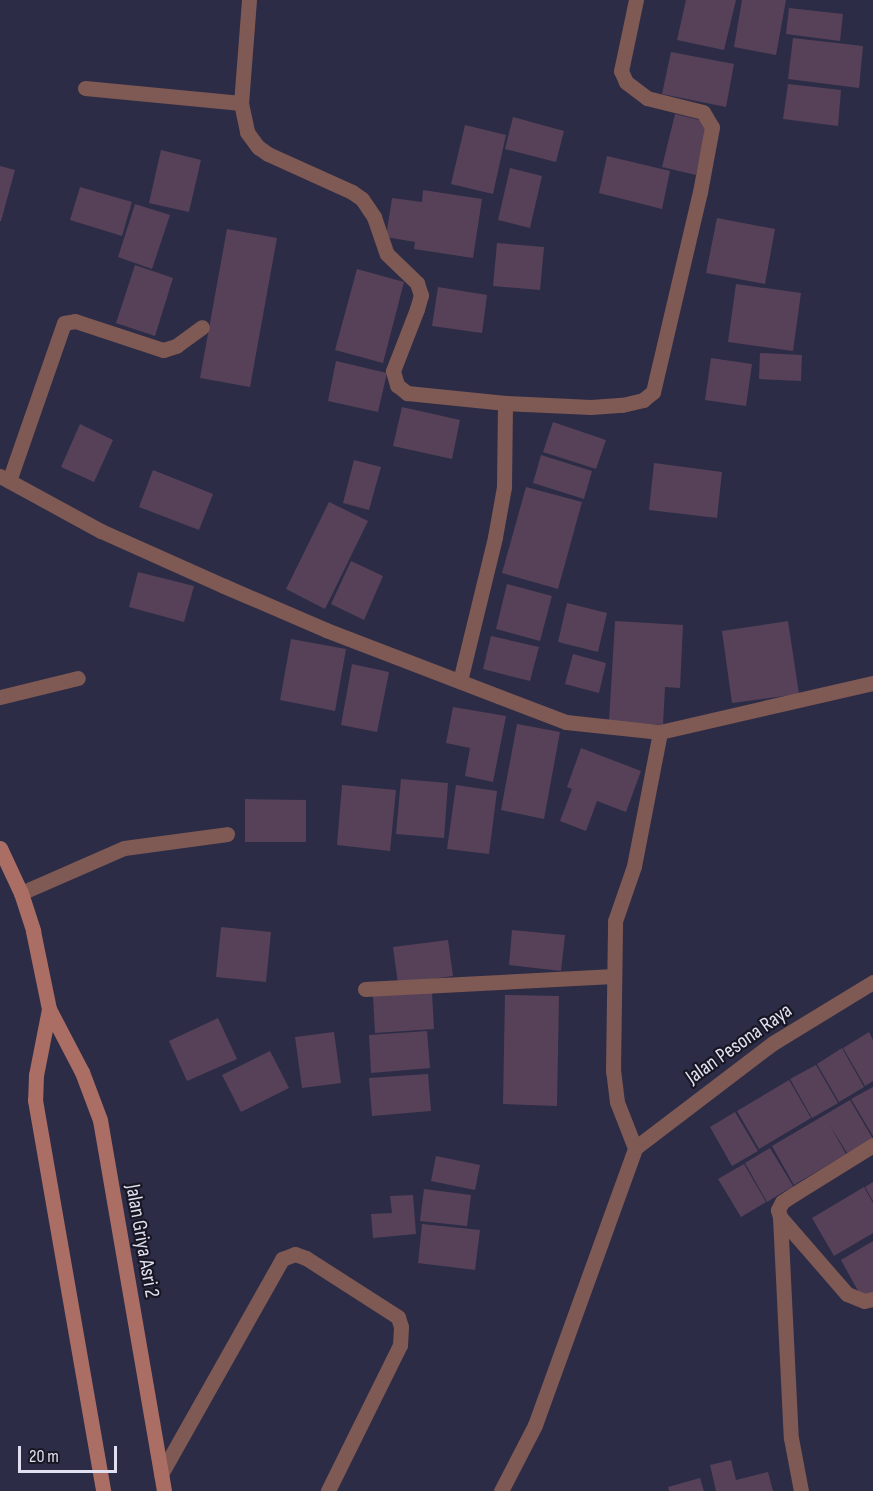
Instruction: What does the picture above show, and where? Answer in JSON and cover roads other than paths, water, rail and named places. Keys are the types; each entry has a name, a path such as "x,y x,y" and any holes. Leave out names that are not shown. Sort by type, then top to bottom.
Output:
{"street":[{"path":"249,0 241,103 247,132 258,147 268,154 352,192 362,199 374,217 387,254 417,283 421,295 393,371 397,385 407,393 505,403 591,407 621,405 643,400 653,392 700,192 712,127 703,112 647,98 626,82 621,71 636,0"},
{"path":"85,88 241,103"},
{"path":"202,327 176,346 163,350 75,321 64,323 4,479 101,531 224,586 326,630 567,722 660,732 873,683"},
{"path":"460,681 495,537 504,487 505,403"},
{"path":"0,697 78,678"},
{"path":"501,1491 535,1425 635,1148 617,1102 615,1087 615,921 634,866 660,732"},
{"path":"21,893 124,848 227,834"},
{"name":"Jalan Griya Asri 2","path":"0,848 21,893 33,931 49,1009 82,1072 100,1120 164,1491"},
{"path":"365,989 614,976"},
{"name":"Jalan Pesona Raya","path":"635,1148 772,1043 873,982"},
{"name":"Jalan Griya Asri 2","path":"49,1009 36,1075 35,1100 103,1491"},
{"path":"781,1210 873,1145"},
{"path":"781,1210 847,1294 864,1301 873,1299"},
{"path":"781,1210 791,1438 801,1491"},
{"path":"161,1474 282,1259 295,1254 306,1258 398,1317 402,1327 400,1345 328,1491"}]}
